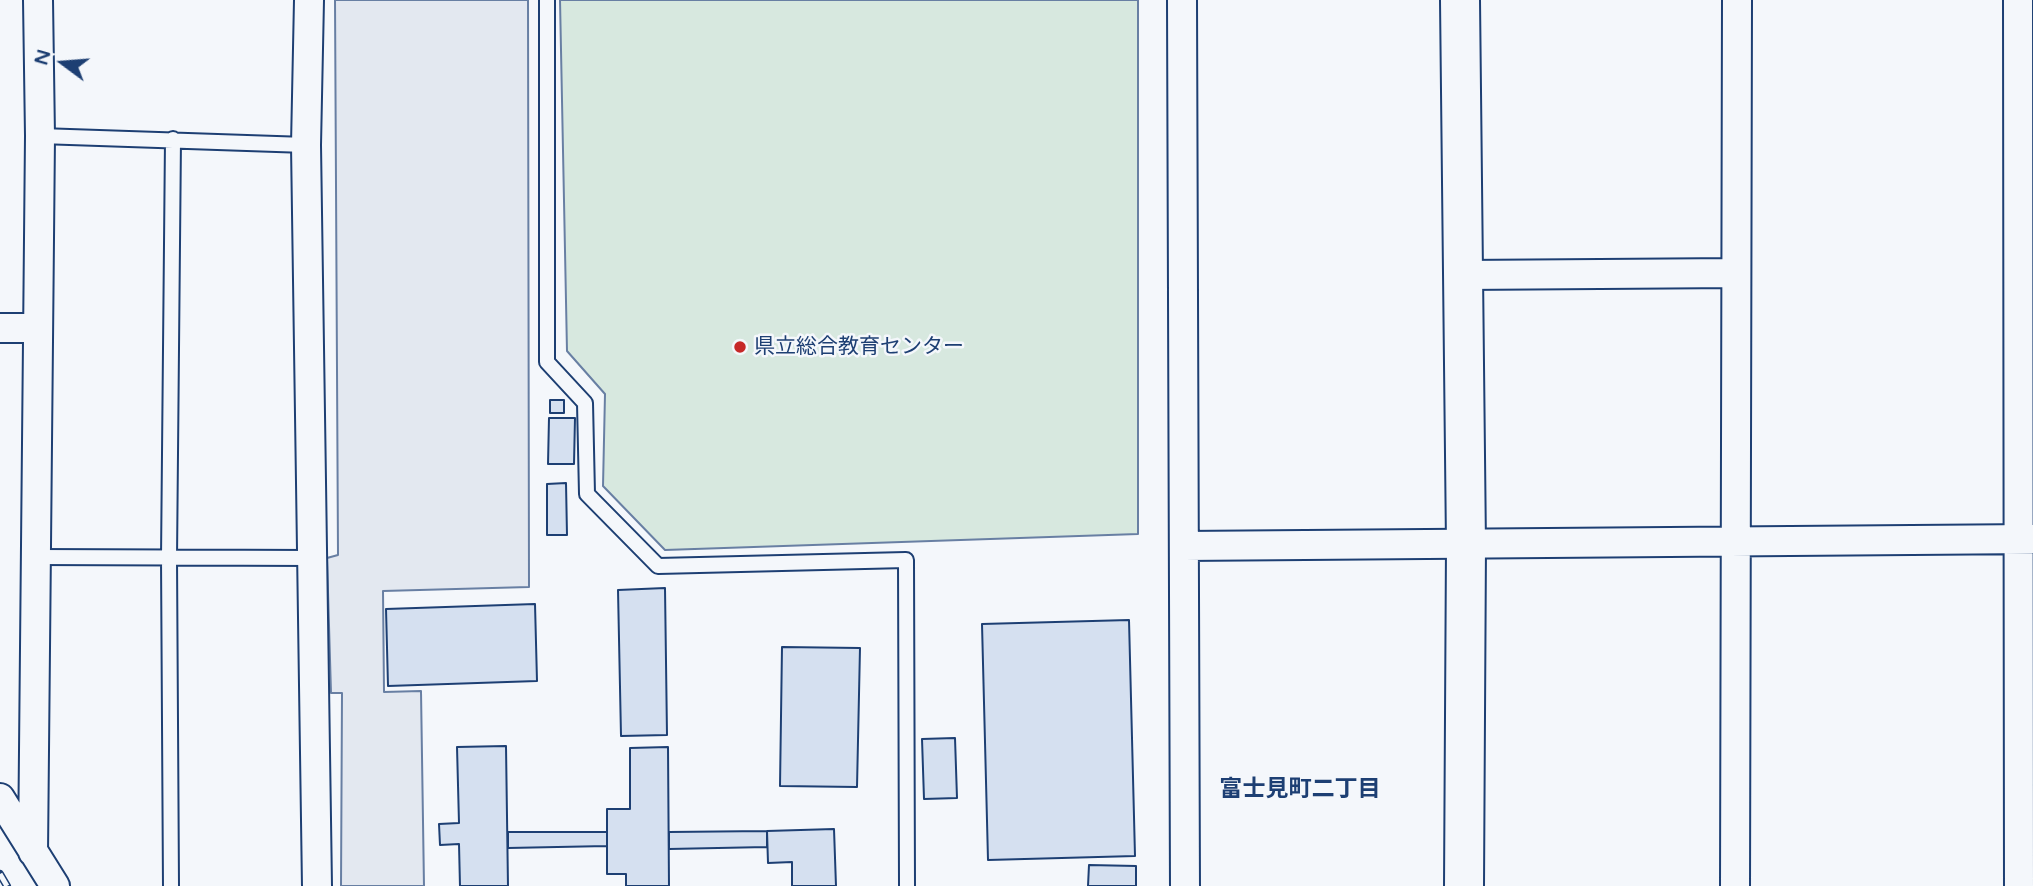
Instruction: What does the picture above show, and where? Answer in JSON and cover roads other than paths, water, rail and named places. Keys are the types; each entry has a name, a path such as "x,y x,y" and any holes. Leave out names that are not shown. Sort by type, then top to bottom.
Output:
{"street":[{"path":"33,852 40,136 38,0"},
{"path":"309,0 306,145 317,886"},
{"path":"1182,0 1185,886"},
{"path":"1460,0 1466,545 1464,886"},
{"path":"1735,886 1737,0"},
{"path":"2018,0 2025,176 2025,539 2018,886"},
{"path":"1463,275 1736,272"},
{"path":"0,327 37,328"},
{"path":"1184,546 2025,539"},
{"path":"0,798 55,886"}],"lane":[{"path":"547,0 547,362 585,403 587,494 657,566 906,560 907,886"},
{"path":"40,136 306,145"},
{"path":"171,886 169,558 173,139"},
{"path":"35,557 313,558"}],"railway":[{"path":"0,874 7,886"}],"place":[{"name":"県立総合教育センター","path":"740,347"}],"district":[{"name":"富士見町二丁目","path":"1300,790"}]}
